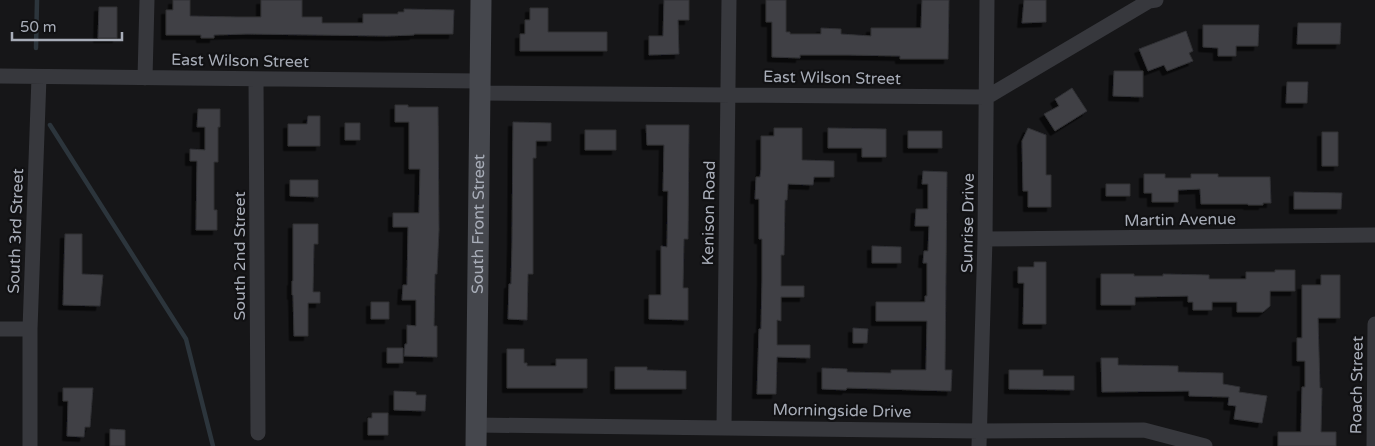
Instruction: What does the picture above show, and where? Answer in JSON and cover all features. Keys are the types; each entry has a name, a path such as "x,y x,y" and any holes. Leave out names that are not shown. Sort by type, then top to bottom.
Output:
{"street":[{"path":"145,78 147,0"},
{"name":"South Front Street","path":"476,446 481,0"},
{"name":"Kenison Road","path":"724,427 729,0"},
{"name":"Sunrise Drive","path":"979,446 985,239 987,0"},
{"path":"987,97 1149,1 1156,0"},
{"name":"East Wilson Street","path":"0,76 256,78 728,94 987,97"},
{"name":"South 3rd Street","path":"30,446 30,329 38,77"},
{"name":"South 2nd Street","path":"256,78 258,432"},
{"name":"Martin Avenue","path":"985,239 1375,236"},
{"name":"Roach Street","path":"1374,446 1375,324"},
{"path":"0,329 30,329"},
{"name":"Morningside Drive","path":"477,425 1144,430 1205,446"}],"building":[{"path":"173,0 190,0 190,16 261,17 261,0 302,0 302,17 322,17 322,23 363,23 363,14 398,14 398,12 404,12 404,9 454,10 453,34 387,36 247,34 214,35 214,38 201,38 201,35 166,35 166,10 173,10"},
{"path":"664,0 689,0 689,20 678,20 679,54 649,55 649,36 663,36"},
{"path":"766,0 786,0 786,32 790,32 790,34 821,34 821,28 841,29 841,34 871,36 871,28 921,28 922,0 949,0 948,59 900,59 900,56 848,55 800,55 800,58 772,57 772,22 766,22"},
{"path":"1024,0 1046,0 1046,22 1022,23"},
{"path":"99,7 117,7 117,38 98,38"},
{"path":"530,8 548,8 548,32 607,32 607,51 520,51 520,34 525,34 525,20 530,20"},
{"path":"1298,23 1341,23 1340,44 1297,44"},
{"path":"1203,25 1259,25 1258,46 1236,46 1236,56 1218,56 1218,48 1203,47"},
{"path":"1186,31 1193,51 1189,53 1193,61 1167,71 1164,65 1148,71 1139,49"},
{"path":"1114,71 1143,71 1143,97 1113,96"},
{"path":"1287,82 1308,82 1307,103 1286,103"},
{"path":"1072,88 1087,111 1055,131 1044,114 1059,106 1055,99"},
{"path":"395,105 438,107 439,230 437,274 435,274 434,326 437,326 437,357 404,356 405,344 407,344 407,325 416,326 416,300 402,300 403,285 407,285 408,227 393,227 393,213 419,213 420,169 409,169 409,122 395,122"},
{"path":"198,109 220,109 218,162 214,162 214,210 217,210 217,230 196,230 197,161 190,161 190,149 205,150 205,127 197,127"},
{"path":"308,116 320,116 320,146 288,146 288,124 307,124"},
{"path":"513,122 551,123 551,141 536,141 536,158 533,158 533,274 528,274 527,320 508,319 512,245"},
{"path":"345,123 360,123 360,140 345,140"},
{"path":"646,125 689,125 688,239 684,239 683,288 688,288 688,320 649,319 649,295 661,295 661,246 667,247 668,191 663,191 664,145 647,145"},
{"path":"774,128 802,128 802,160 834,161 834,177 814,177 813,185 788,184 787,200 785,200 784,255 781,255 781,286 804,286 804,297 781,297 781,321 777,320 777,345 810,345 810,358 777,357 776,394 757,394 759,329 761,329 762,239 759,239 759,199 755,199 756,177 760,177 761,169 761,136 774,136"},
{"path":"828,128 886,129 886,157 862,157 862,148 828,148"},
{"path":"1028,128 1046,135 1046,175 1051,175 1051,207 1028,207 1028,191 1023,191 1022,141"},
{"path":"585,130 616,130 616,150 585,150"},
{"path":"908,131 942,131 942,148 908,148"},
{"path":"1322,132 1338,132 1338,166 1322,166"},
{"path":"923,171 947,172 945,370 952,370 951,391 822,389 822,368 847,369 847,372 891,373 891,370 926,370 927,321 876,321 876,302 925,302 925,296 927,296 927,263 923,263 924,251 928,251 929,226 915,226 916,209 928,209 928,184 922,184"},
{"path":"1144,174 1165,174 1165,178 1191,178 1191,174 1218,174 1218,177 1270,177 1271,203 1263,203 1263,205 1201,204 1200,189 1178,190 1178,202 1152,202 1152,193 1144,193"},
{"path":"290,180 318,180 318,197 290,196"},
{"path":"1106,184 1130,184 1130,196 1106,196"},
{"path":"1294,192 1342,193 1341,209 1294,209"},
{"path":"293,224 318,224 318,244 314,244 313,292 320,292 320,303 308,303 308,336 294,336 292,295"},
{"path":"65,234 82,234 82,274 103,275 100,306 63,305"},
{"path":"872,246 901,247 901,263 872,263"},
{"path":"1034,262 1046,262 1046,324 1023,324 1024,283 1018,283 1018,267 1034,267"},
{"path":"1275,270 1295,270 1295,291 1270,291 1270,306 1263,312 1237,312 1237,302 1212,302 1212,310 1193,310 1193,302 1188,302 1188,296 1135,297 1135,305 1101,305 1101,274 1134,274 1134,276 1163,276 1163,274 1209,275 1209,279 1246,279 1246,272 1275,272"},
{"path":"1321,275 1340,275 1340,318 1318,318 1320,388 1322,388 1321,432 1336,432 1336,446 1278,446 1278,432 1301,432 1302,387 1305,387 1305,361 1297,361 1297,338 1302,338 1302,285 1321,285"},
{"path":"371,302 389,302 389,319 371,319"},
{"path":"853,328 868,329 867,343 853,343"},
{"path":"387,348 403,348 403,363 387,363"},
{"path":"507,349 524,349 524,363 527,363 527,366 556,366 556,359 587,359 587,388 507,388"},
{"path":"1101,358 1118,358 1118,365 1178,366 1178,372 1223,373 1223,384 1240,387 1239,392 1267,396 1262,423 1234,419 1236,406 1228,405 1229,397 1189,396 1189,391 1102,392"},
{"path":"615,367 647,367 647,370 686,371 686,389 615,389"},
{"path":"1009,370 1043,370 1043,376 1074,376 1074,390 1009,389"},
{"path":"63,388 93,388 90,427 85,427 84,437 67,436 68,401 63,401"},
{"path":"394,391 416,392 416,395 426,395 425,411 394,410"},
{"path":"372,413 388,413 388,435 368,435 368,418 372,418"},
{"path":"110,429 125,430 125,446 110,446"}],"waterway":[{"path":"36,48 37,0"},
{"path":"50,125 186,339 213,446"}]}
